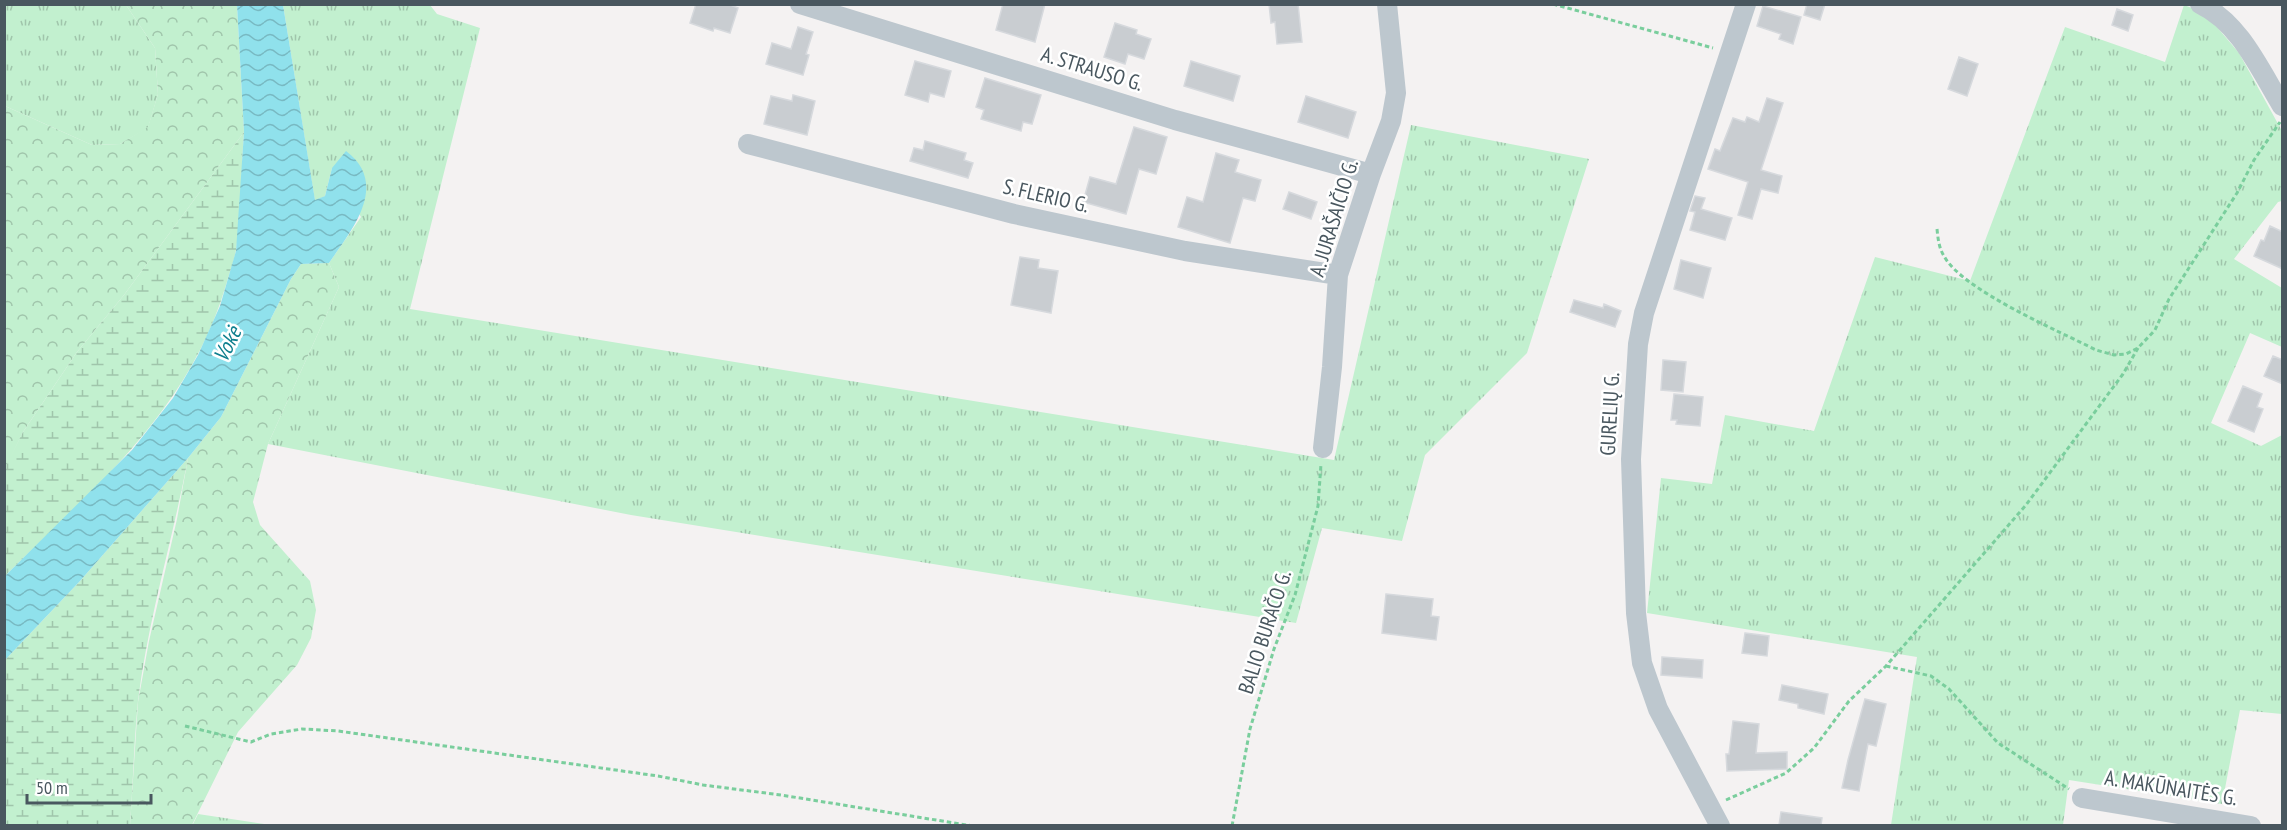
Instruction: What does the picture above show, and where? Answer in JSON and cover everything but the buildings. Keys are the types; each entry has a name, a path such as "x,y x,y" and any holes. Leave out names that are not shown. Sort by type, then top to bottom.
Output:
{"street":[{"name":"A. STRAUSO G.","path":"800,4 1175,120 1371,174"},
{"name":"A. JURAŠAIČIO G.","path":"1323,448 1332,367 1338,275 1391,121 1396,93 1387,4"},
{"name":"GURELIŲ G.","path":"1720,825 1658,709 1642,663 1636,613 1631,459 1638,344 1644,313 1746,4"},
{"path":"2200,4 2214,11 2241,38 2283,106"},
{"name":"S. FLERIO G.","path":"748,144 1048,221 1185,251 1338,275"},
{"name":"A. MAKŪNAITĖS G.","path":"2082,798 2251,825"}],"path":[{"path":"1552,4 1729,52"},
{"path":"1710,807 1786,773 1799,763 1814,748 1849,701 1886,666 2026,505 2123,374 2138,348 2156,330 2169,299 2237,193 2254,160 2283,118"},
{"path":"1937,229 1939,246 1944,257 1958,274 1977,288 2096,350 2114,356 2126,354 2138,348"},
{"name":"BALIO BURAČO G.","path":"1232,825 1250,729 1274,649 1295,595 1318,506 1323,448"},
{"path":"1886,666 1931,676 1949,688 1998,743 2082,798"},
{"path":"185,726 251,742 271,734 302,729 338,731 658,776 704,785 973,825"}],"green space":[{"path":"5,5 126,5 155,48 158,94 148,128 120,144 92,145 5,106"},
{"path":"126,5 237,5 244,132 124,295 77,352 23,432 5,469 5,106 92,145 120,144 148,127 158,94 155,48"},
{"path":"283,5 430,5 437,14 480,28 410,309 1334,460 1411,125 1589,159 1527,353 1425,455 1402,541 1322,528 1296,623 631,515 268,444 339,287 329,263 361,217 332,168 325,196 315,201"},
{"path":"2184,5 2205,13 2239,53 2282,131 2282,201 2278,202 2234,259 2282,288 2282,347 2250,333 2211,423 2261,446 2282,435 2282,714 2240,710 2222,804 2069,780 2063,825 1891,825 1917,657 1647,613 1661,478 1712,484 1725,415 1814,431 1875,257 1970,281 2065,27 2165,62"},
{"path":"244,132 235,254 210,330 188,371 163,409 135,445 5,576 4,469 23,432 77,352 124,295"},
{"path":"329,263 339,287 268,444 253,502 260,525 310,581 316,610 311,638 297,665 238,732 192,825 130,826 138,702 188,458 221,417 291,279 301,264"},
{"path":"188,458 142,670 130,825 5,826 5,660 80,581"},
{"path":"198,814 271,825 192,826"}],"water":[{"name":"Vokė","path":"237,5 283,5 315,200 325,196 332,168 346,151 359,164 365,178 366,192 363,207 348,236 329,263 301,264 291,279 221,417 80,581 5,660 5,576 132,450 173,398 198,355 220,306 236,251 244,132"}]}
